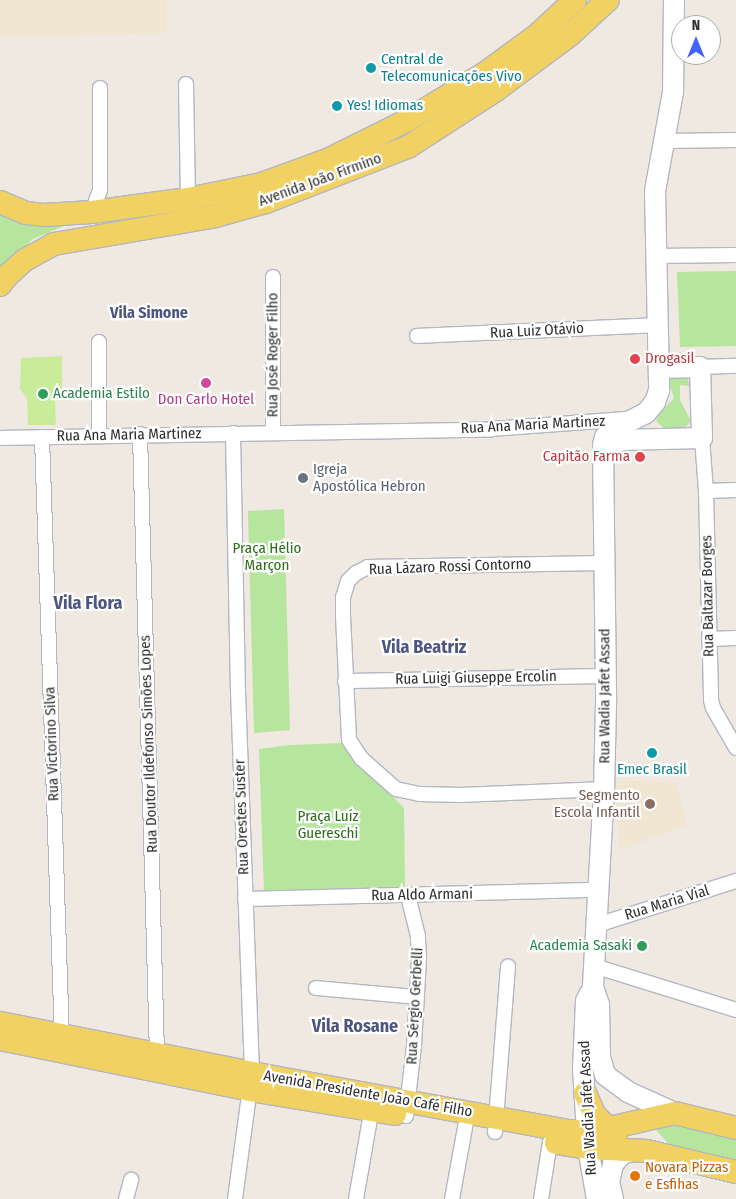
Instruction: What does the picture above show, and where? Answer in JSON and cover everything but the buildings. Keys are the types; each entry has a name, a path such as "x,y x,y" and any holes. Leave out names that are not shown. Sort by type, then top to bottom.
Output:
{"main road":[{"name":"Avenida João Firmino","path":"0,202 26,213 44,215 102,211 188,199 261,184 327,160 406,121 484,74 536,36 575,0"},
{"name":"Avenida João Firmino","path":"0,285 25,260 54,244 74,239 177,224 266,202 408,147 503,85 571,34 608,0"},
{"name":"Avenida Presidente João Café Filho","path":"0,1023 62,1043 251,1081 467,1119 496,1124 551,1128 594,1136 640,1150 736,1172"},
{"name":"Avenida Presidente João Café Filho","path":"0,1039 62,1043 157,1053 251,1081"},
{"path":"585,1094 595,1115 594,1136"},
{"name":"Avenida Presidente João Café Filho","path":"496,1124 550,1142 594,1136 666,1115 736,1128"},
{"path":"640,1150 643,1134 648,1123 666,1115"}],"street":[{"path":"667,439 652,423 650,409 659,390 655,191 675,72 674,0"},
{"path":"186,84 188,199"},
{"path":"100,88 100,190 102,211"},
{"path":"664,141 736,140"},
{"path":"656,256 736,255"},
{"name":"Rua José Roger Filho","path":"274,278 274,432"},
{"name":"Rua Luiz Otávio","path":"417,336 658,325"},
{"path":"99,342 99,435"},
{"path":"659,368 736,366"},
{"path":"602,454 612,445 622,440 702,438 700,367"},
{"name":"Rua Ana Maria Martinez","path":"0,438 492,429 630,419 642,416 650,409"},
{"name":"Rua Wadia Jafet Assad","path":"630,419 604,437 602,454 606,676 600,890 593,987 599,1004 600,1057 605,1075 628,1092 666,1115"},
{"name":"Rua Doutor Ildefonso Simões Lopes","path":"140,434 157,1053"},
{"name":"Rua Orestes Suster","path":"232,434 238,691 251,1081 235,1199"},
{"name":"Rua Victorino Silva","path":"42,437 62,1043"},
{"name":"Rua Baltazar Borges","path":"702,438 706,491 711,700 713,708 736,748"},
{"path":"706,491 736,490"},
{"name":"Rua Lázaro Rossi Contorno","path":"604,563 385,566 368,568 356,573 348,581 343,597 345,681 348,734 351,746 361,758 396,789 419,794 461,795 604,789"},
{"path":"709,639 736,638"},
{"name":"Rua Luigi Giuseppe Ercolin","path":"345,681 606,676"},
{"name":"Rua Maria Vial","path":"598,925 736,881"},
{"name":"Rua Aldo Armani","path":"245,899 600,890"},
{"name":"Rua Sérgio Gerbelli","path":"407,1108 420,958 418,936 408,896"},
{"path":"594,966 736,1010"},
{"path":"496,1124 508,967"},
{"name":"Rua Wadia Jafet Assad","path":"585,1094 583,1052 586,1001 593,987"},
{"path":"316,988 416,997"},
{"path":"356,1199 373,1102"},
{"path":"452,1199 467,1119"},
{"name":"Rua Wadia Jafet Assad","path":"594,1136 592,1181 597,1199"},
{"path":"540,1199 550,1142"},
{"name":"Rua Wadia Jafet Assad","path":"612,1199 608,1182 611,1167 618,1157 640,1150"},
{"path":"126,1199 131,1180"}],"shaded area":[{"path":"0,0 167,0 167,33 0,37"},
{"name":"Segmento Escola Infantil","path":"617,780 676,782 687,826 619,850"}],"green space":[{"path":"0,211 38,223 64,226 33,239 0,271"},
{"path":"736,271 736,346 680,347 677,272"},
{"name":"Academia Estilo","path":"62,356 62,401 55,400 56,425 28,425 27,398 20,389 21,358"},
{"path":"667,376 686,376 690,386 680,385 680,400 691,421 683,430 667,431 656,421 660,413 674,398"},
{"name":"Praça Hélio Marçon","path":"284,509 290,730 254,733 248,511"},
{"name":"Praça Luíz Guereschi","path":"341,743 404,808 405,889 264,892 259,749 290,745"},
{"path":"670,1121 736,1138 736,1165 673,1149 657,1131 660,1125"}],"place":[{"name":"Central de Telecomunicações Vivo","path":"371,68"},
{"name":"Yes! Idiomas","path":"337,106"},
{"name":"Drogasil","path":"635,359"},
{"name":"Don Carlo Hotel","path":"206,383"},
{"name":"Academia Estilo","path":"43,394"},
{"name":"Capitão Farma","path":"640,457"},
{"name":"Igreja Apostólica Hebron","path":"303,478"},
{"name":"Emec Brasil","path":"652,753"},
{"name":"Segmento Escola Infantil","path":"650,804"},
{"name":"Academia Sasaki","path":"642,946"},
{"name":"Novara Pizzas e Esfihas","path":"635,1176"}],"district":[{"name":"Vila Simone","path":"149,313"},
{"name":"Vila Flora","path":"88,603"},
{"name":"Vila Beatriz","path":"424,647"},
{"name":"Vila Rosane","path":"355,1026"}]}
